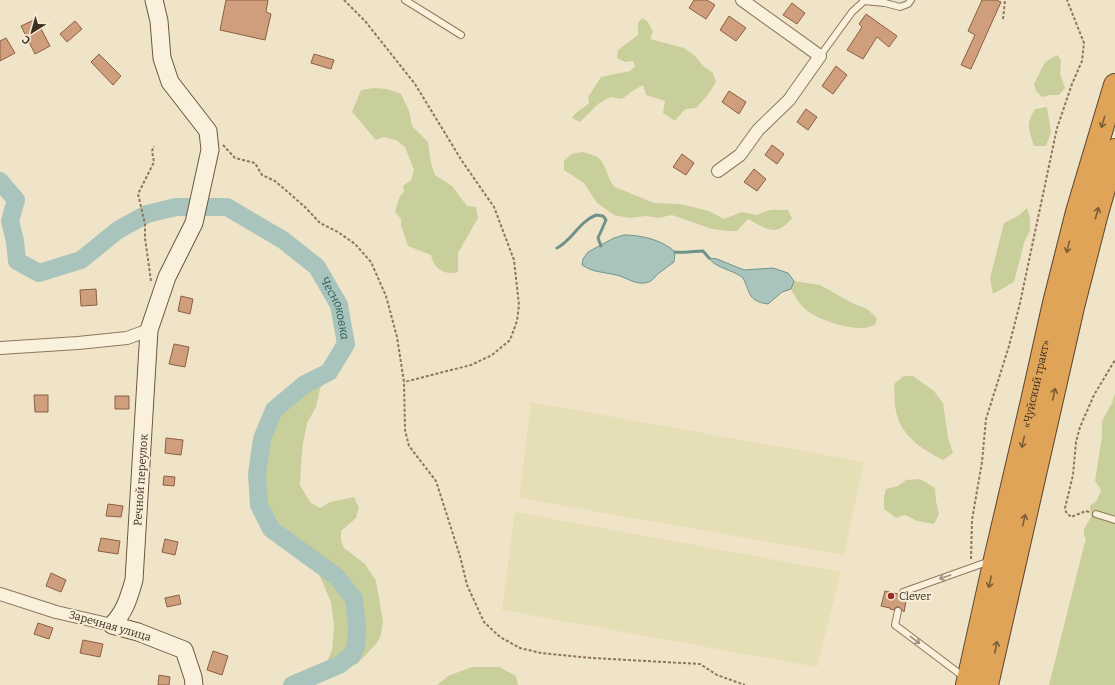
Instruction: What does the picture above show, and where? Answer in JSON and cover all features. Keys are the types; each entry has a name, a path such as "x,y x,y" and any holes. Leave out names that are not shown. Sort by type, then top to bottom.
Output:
{"highway":[{"name":"«Чуйский тракт»","path":"974,683 995,559 1058,288 1077,212 1115,85"},
{"name":"«Чуйский тракт»","path":"974,683 1096,217 1115,150"}],"street":[{"path":"154,0 159,21 162,58 170,82 208,131"},
{"path":"718,171 740,155 758,130 789,100 820,56 742,0"},
{"name":"Речной переулок","path":"112,625 120,617 126,606 134,580 150,330 168,277 194,223 210,150 208,131"},
{"path":"0,348 127,338 150,330"},
{"name":"Заречная улица","path":"0,594 56,612 138,632 184,650 193,677 194,685"}],"lane":[{"path":"405,0 461,35"},
{"path":"820,56 852,12 864,1 885,3 900,7 908,4 911,0"},
{"path":"1096,514 1115,520"},
{"path":"902,595 902,592 995,559"},
{"path":"898,611 895,625 974,683"}],"path":[{"path":"344,0 365,21 415,84 462,161 494,207 514,260 519,305 510,340 492,355 472,365 404,382"},
{"path":"1003,19 1005,0"},
{"path":"971,568 970,548 972,520 982,462 986,419 1009,346 1020,303 1057,128 1072,84 1082,61 1084,43 1067,0"},
{"path":"208,131 235,158 255,163 262,175 275,181 320,223 338,232 355,244 371,262 386,296 397,337 404,382 405,430 409,446 436,481 460,556 467,585 484,622 500,638 520,648 541,653 592,658 700,664 717,675 745,685"},
{"path":"151,283 144,224 138,194 154,162 152,151 154,146"},
{"path":"1096,514 1086,511 1071,517 1066,512 1065,508 1073,475 1076,442 1080,427 1094,395 1115,360"}],"shaded area":[{"path":"531,402 864,462 844,555 519,498"},
{"path":"515,512 841,572 817,667 502,610"}],"green space":[{"path":"642,18 648,22 653,32 650,39 684,48 695,56 703,66 713,73 716,82 707,96 696,108 685,109 675,121 663,113 665,101 646,95 643,85 622,99 610,97 598,104 580,122 572,118 589,103 588,97 601,77 630,71 635,66 633,61 625,62 617,58 618,50 638,35 638,23"},
{"path":"1057,55 1061,60 1060,74 1065,88 1059,95 1042,97 1036,91 1034,84 1045,62"},
{"path":"373,88 387,89 401,94 409,111 412,126 428,142 431,163 435,175 452,186 467,206 476,207 478,218 458,253 458,272 449,273 440,270 434,264 431,255 408,246 401,226 401,219 395,212 400,196 404,192 403,186 411,180 414,170 405,147 396,140 384,137 376,140 352,112 361,90"},
{"path":"1047,107 1051,133 1046,146 1034,146 1029,131 1030,120 1035,109"},
{"path":"582,152 599,158 615,187 654,203 680,204 709,211 724,219 742,212 758,215 769,210 788,210 792,218 781,228 776,230 771,230 748,219 737,231 728,231 712,229 672,215 658,218 646,216 629,218 614,215 597,203 584,183 564,170 564,161 571,154"},
{"path":"1027,208 1030,218 1030,230 1024,243 1014,282 993,294 990,278 1004,223 1018,216"},
{"path":"794,281 820,285 852,303 867,309 877,318 875,325 864,328 856,328 839,325 822,319 808,311 799,303 791,289"},
{"path":"329,372 320,389 316,407 307,423 303,443 300,485 310,502 320,508 330,502 354,497 359,508 356,518 341,531 341,541 344,548 365,564 376,581 383,621 381,635 376,644 357,664 323,671 332,650 334,626 331,602 312,558 271,529 259,505 257,474 262,439 274,410 305,384"},
{"path":"904,376 913,376 934,391 943,403 948,438 953,453 943,460 929,452 909,437 900,423 895,408 894,384"},
{"path":"1115,393 1115,685 1049,685 1086,538 1084,536 1084,529 1091,517 1090,506 1097,500 1101,490 1095,481 1102,436 1102,421 1112,403"},
{"path":"920,479 935,488 939,514 934,524 917,521 905,515 896,518 884,509 886,489 898,486 906,480"},
{"path":"472,667 499,667 516,676 518,685 437,685 448,676"}],"water":[{"path":"624,235 644,237 664,244 675,252 674,262 651,281 641,283 620,276 591,270 582,265 583,259 588,252 614,238"},
{"path":"709,258 717,259 744,270 773,268 788,273 794,281 791,289 782,292 768,304 762,303 753,299 743,278 720,267"}],"building":[{"path":"226,0 268,0 266,12 271,14 265,40 220,30"},
{"path":"694,0 707,0 715,5 706,19 689,8"},
{"path":"982,0 996,0 1001,2 971,69 961,65 975,35 968,31"},
{"path":"792,3 805,13 797,24 783,15"},
{"path":"866,14 897,36 889,47 877,37 863,59 847,50 862,27 859,24"},
{"path":"729,16 746,28 736,41 720,30"},
{"path":"36,19 50,46 35,54 21,26"},
{"path":"75,21 82,29 67,42 60,34"},
{"path":"6,38 15,53 0,61 0,41"},
{"path":"99,54 121,76 113,85 91,62"},
{"path":"314,54 334,60 331,69 311,63"},
{"path":"836,66 847,75 833,94 822,86"},
{"path":"729,91 746,102 739,114 722,102"},
{"path":"806,109 817,117 808,130 797,122"},
{"path":"772,145 784,154 777,164 765,155"},
{"path":"682,154 694,163 686,175 673,167"},
{"path":"754,169 766,179 757,191 744,182"},
{"path":"96,289 97,305 81,306 80,290"},
{"path":"181,296 193,299 190,314 178,311"},
{"path":"174,344 189,347 185,367 169,364"},
{"path":"34,395 48,395 48,412 35,412"},
{"path":"115,396 129,396 129,409 115,409"},
{"path":"166,438 183,440 181,455 165,453"},
{"path":"164,476 175,477 174,486 163,485"},
{"path":"108,504 123,506 121,517 106,516"},
{"path":"101,538 120,541 118,554 98,551"},
{"path":"165,539 178,542 175,555 162,552"},
{"path":"51,573 66,580 61,592 46,586"},
{"path":"885,591 898,594 898,598 901,599 907,596 904,612 899,607 896,607 894,610 881,606"},
{"path":"179,595 181,604 167,607 165,598"},
{"path":"38,623 53,628 49,639 34,634"},
{"path":"83,640 103,644 100,657 80,653"},
{"path":"213,651 228,656 222,675 207,670"},
{"path":"159,675 170,677 169,685 158,685"}],"waterway":[{"name":"Чесноковка","path":"0,181 16,200 10,221 15,241 17,261 39,273 81,260 118,230 147,214 176,207 227,207 283,240 317,267 339,305 346,344 329,372 305,384 274,410 262,439 257,474 259,505 271,529 337,577 354,599 357,629 356,646 352,655 339,665 292,685"},
{"path":"557,248 562,245 580,226 596,215 603,216 606,220 598,238 601,246"},
{"path":"675,252 703,251 709,258"}],"place":[{"name":"Clever","path":"891,596"}]}
